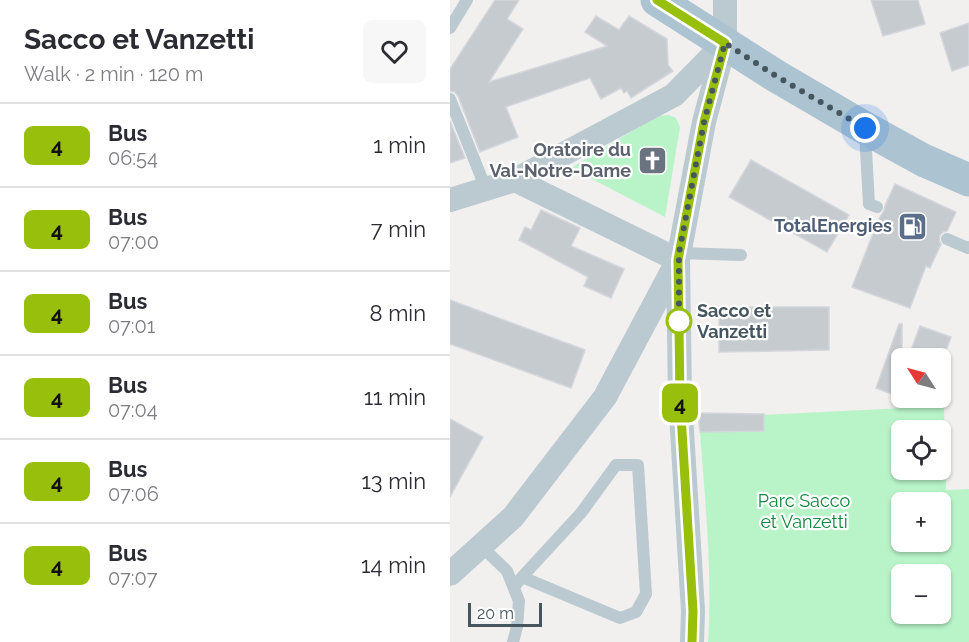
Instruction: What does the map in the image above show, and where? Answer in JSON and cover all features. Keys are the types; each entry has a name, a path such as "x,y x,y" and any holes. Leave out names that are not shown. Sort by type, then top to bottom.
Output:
{"main road":[{"path":"657,0 776,76 865,128 923,160 969,180"}],"street":[{"path":"692,642 693,611 680,398 679,256 704,122 725,43 725,0"},
{"path":"450,200 515,180 674,95 725,43"},
{"path":"515,180 679,256"},
{"path":"450,574 513,517 605,397 679,256"}],"lane":[{"path":"450,28 467,0"},
{"path":"450,99 486,189"},
{"path":"865,128 869,204 877,207"},
{"path":"946,239 968,249 969,247"},
{"path":"679,256 741,255"},
{"path":"514,587 522,577 581,513 616,465 638,465 646,594 636,612 621,618 522,577"},
{"path":"481,546 507,571 519,601 513,642"}],"green space":[{"path":"669,115 676,118 680,127 665,217 571,168 657,116"},
{"name":"Parc Sacco et Vanzetti","path":"944,408 944,420 891,420 891,480 946,480 946,490 969,489 969,642 708,642 709,558 699,418"}],"building":[{"path":"495,0 519,0 507,19 523,29 489,82 607,46 585,32 596,16 619,30 629,16 667,39 668,65 673,71 631,98 627,91 624,93 621,88 601,99 590,78 506,107 518,137 480,152 458,96 455,92 450,91 450,69"},
{"path":"871,0 918,0 925,24 883,36"},
{"path":"969,23 969,65 952,71 940,33"},
{"path":"450,121 465,158 450,163"},
{"path":"751,160 849,215 827,252 729,197"},
{"path":"895,184 956,212 947,231 940,235 941,244 930,268 926,266 910,308 852,287"},
{"path":"541,210 580,228 571,246 624,269 611,298 584,286 588,277 519,240 525,227 531,230"},
{"path":"450,300 585,350 571,388 450,344"},
{"path":"719,307 829,307 829,350 719,352"},
{"path":"899,324 902,324 902,348 891,348 891,394 876,388"},
{"path":"920,326 951,337 947,348 912,348"},
{"path":"698,413 764,414 764,431 700,432"},
{"path":"450,419 483,437 450,497"}],"bus line":[{"name":"4","path":"657,0 725,43 704,122 678,260 680,398 693,611 692,642"}],"place":[{"name":"Oratoire du Val-Notre-Dame","path":"652,160"},
{"name":"TotalEnergies","path":"913,226"},
{"name":"Sacco et Vanzetti","path":"679,321"}],"route":[{"path":"679,321 679,323 678,260 679,253 704,122 725,43 865,128"}]}
